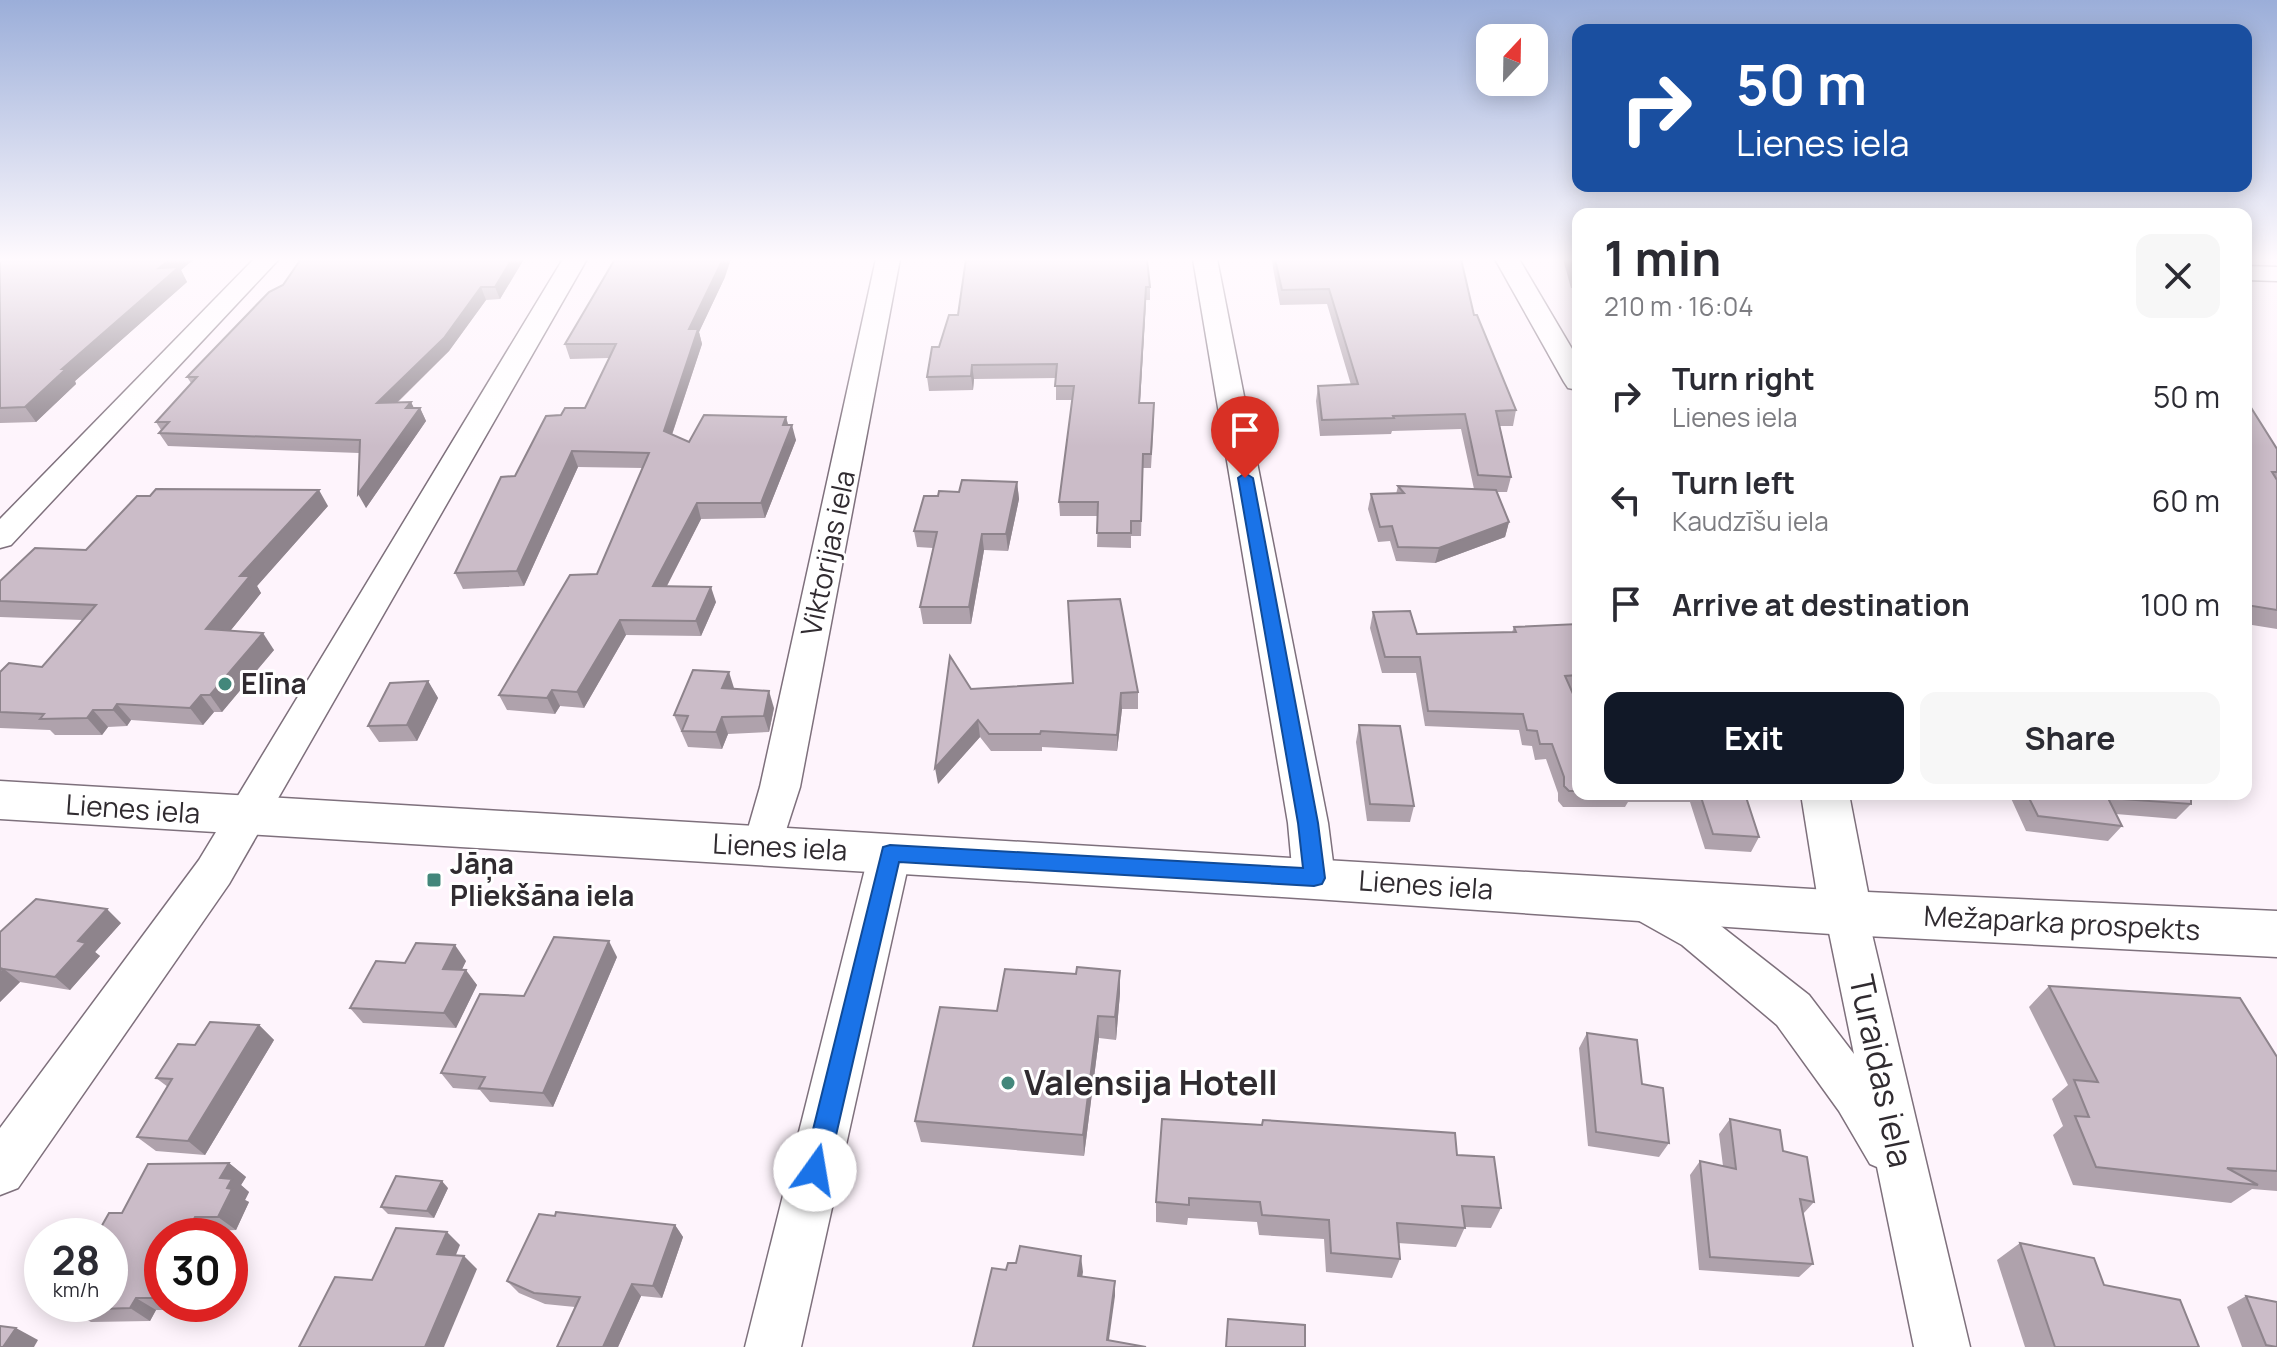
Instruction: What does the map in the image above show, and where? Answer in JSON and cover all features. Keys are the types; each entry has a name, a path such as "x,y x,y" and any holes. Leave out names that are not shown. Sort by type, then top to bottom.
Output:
{"main road":[{"name":"Lienes iela","path":"0,800 1314,878 1846,913"},
{"name":"Turaidas iela","path":"1826,800 1846,913"},
{"name":"Mežaparka prospekts","path":"1846,913 2277,934"}],"street":[{"path":"0,538 207,322"},
{"path":"0,1170 214,872 538,322"},
{"name":"Viktorijas iela","path":"763,846 780,787 875,322"},
{"path":"1216,322 1308,823 1314,878"},
{"path":"1543,322 1572,372"},
{"path":"773,1347 890,853"},
{"path":"1638,899 1697,932 1793,1010 1856,1095 1902,1169"},
{"name":"Turaidas iela","path":"1846,913 1942,1347"}],"building":[{"path":"0,322 116,322 62,369 66,369 25,407 0,408"},
{"path":"240,322 456,322 444,338 377,403 411,402 406,408 420,408 358,494 360,440 159,433 169,422 156,422 197,377 187,377"},
{"path":"578,322 692,322 689,329 698,329 664,431 689,442 704,415 786,417 783,425 792,425 761,503 697,503 653,586 711,587 696,621 620,620 577,692 552,690 547,698 499,695 570,575 597,574 649,453 572,451 517,571 455,573 501,477 515,476 546,416 561,415 565,408 585,408 616,344 565,344"},
{"path":"947,322 1144,322 1139,403 1154,403 1151,454 1143,454 1141,521 1131,521 1131,533 1097,533 1098,502 1059,502 1074,386 1055,386 1057,364 972,365 971,376 927,377 932,347 939,347"},
{"path":"1339,322 1480,322 1516,410 1496,411 1511,477 1478,475 1465,414 1322,420 1318,386 1358,384"},
{"path":"2252,409 2277,449 2277,472 2272,472 2277,480 2277,610 2252,606"},
{"path":"962,480 1017,482 1006,534 982,534 969,607 920,607 937,532 914,531 924,496 938,496 939,491 959,492"},
{"path":"1398,486 1496,490 1509,522 1439,548 1398,547 1392,526 1380,527 1371,494 1404,493"},
{"path":"156,489 319,490 240,576 250,576 206,629 263,633 210,695 201,695 190,708 117,704 113,710 93,710 87,718 40,719 44,714 0,712 0,672 9,663 42,667 96,605 0,601 0,581 35,548 86,550 137,496 150,496"},
{"path":"1120,599 1138,692 1121,693 1117,735 1041,731 1040,734 989,734 978,720 935,768 950,656 971,689 1073,683 1068,601"},
{"path":"1410,611 1417,634 1516,632 1514,627 1572,624 1572,675 1565,676 1572,692 1572,791 1564,786 1564,777 1552,744 1540,744 1537,731 1527,730 1523,714 1428,711 1420,657 1385,657 1373,612"},
{"path":"693,670 729,672 722,688 769,691 764,716 722,717 716,732 682,731 688,716 674,715"},
{"path":"428,681 407,725 368,726 390,683"},
{"path":"1359,725 1400,726 1414,806 1370,804"},
{"path":"1702,800 1747,800 1759,837 1713,834"},
{"path":"2030,800 2109,800 2122,826 2038,816"},
{"path":"2136,800 2191,800 2191,804"},
{"path":"36,899 107,909 78,941 86,943 55,977 4,969 0,973 3,969 0,968 0,932"},
{"path":"554,937 609,941 543,1093 479,1088 485,1077 441,1073 480,994 524,996"},
{"path":"416,943 455,945 443,969 466,970 444,1013 350,1008 376,961 405,963"},
{"path":"1077,967 1120,971 1115,1017 1098,1016 1083,1135 915,1121 940,1007 997,1011 1005,969 1076,974"},
{"path":"2049,986 2240,998 2277,1057 2277,1171 2227,1168 2258,1185 2096,1167 2075,1116 2089,1117 2074,1080 2098,1082"},
{"path":"210,1022 259,1025 188,1141 137,1137 172,1079 156,1078 178,1044 195,1045"},
{"path":"1587,1033 1637,1040 1642,1084 1663,1088 1669,1143 1596,1132"},
{"path":"1162,1119 1262,1125 1263,1120 1455,1133 1457,1155 1494,1157 1501,1208 1462,1206 1465,1228 1397,1223 1400,1259 1331,1253 1329,1220 1262,1215 1260,1202 1189,1198 1189,1205 1156,1202"},
{"path":"1730,1119 1780,1130 1783,1151 1807,1157 1814,1202 1800,1199 1813,1264 1710,1257 1700,1161 1736,1169"},
{"path":"229,1163 220,1178 232,1179 227,1188 232,1189 218,1217 144,1218 144,1298 136,1298 128,1308 128,1218 106,1218 109,1213 122,1213 148,1164"},
{"path":"396,1176 442,1181 427,1211 381,1207"},
{"path":"556,1212 675,1225 653,1286 632,1284 603,1347 557,1347 580,1297 534,1293 507,1281 539,1214 555,1216"},
{"path":"396,1228 447,1232 437,1254 464,1256 425,1347 299,1347 335,1277 372,1280"},
{"path":"2020,1243 2094,1258 2104,1285 2180,1300 2199,1347 2055,1347"},
{"path":"1020,1246 1081,1256 1078,1276 1115,1281 1107,1340 1146,1347 973,1347 992,1268 1006,1270 1008,1263 1016,1263"},
{"path":"2246,1296 2277,1302 2277,1347 2266,1345"},
{"path":"1228,1319 1305,1325 1305,1347 1226,1347"},
{"path":"0,1326 16,1328 3,1347 0,1347"}],"place":[{"name":"Elīna","path":"225,684"},
{"name":"Jāņa Pliekšāna iela","path":"434,880"},
{"name":"Valensija Hotell","path":"1008,1083"}],"route":[{"path":"815,1170 890,853 1314,878 1308,823 1245,478"}]}
